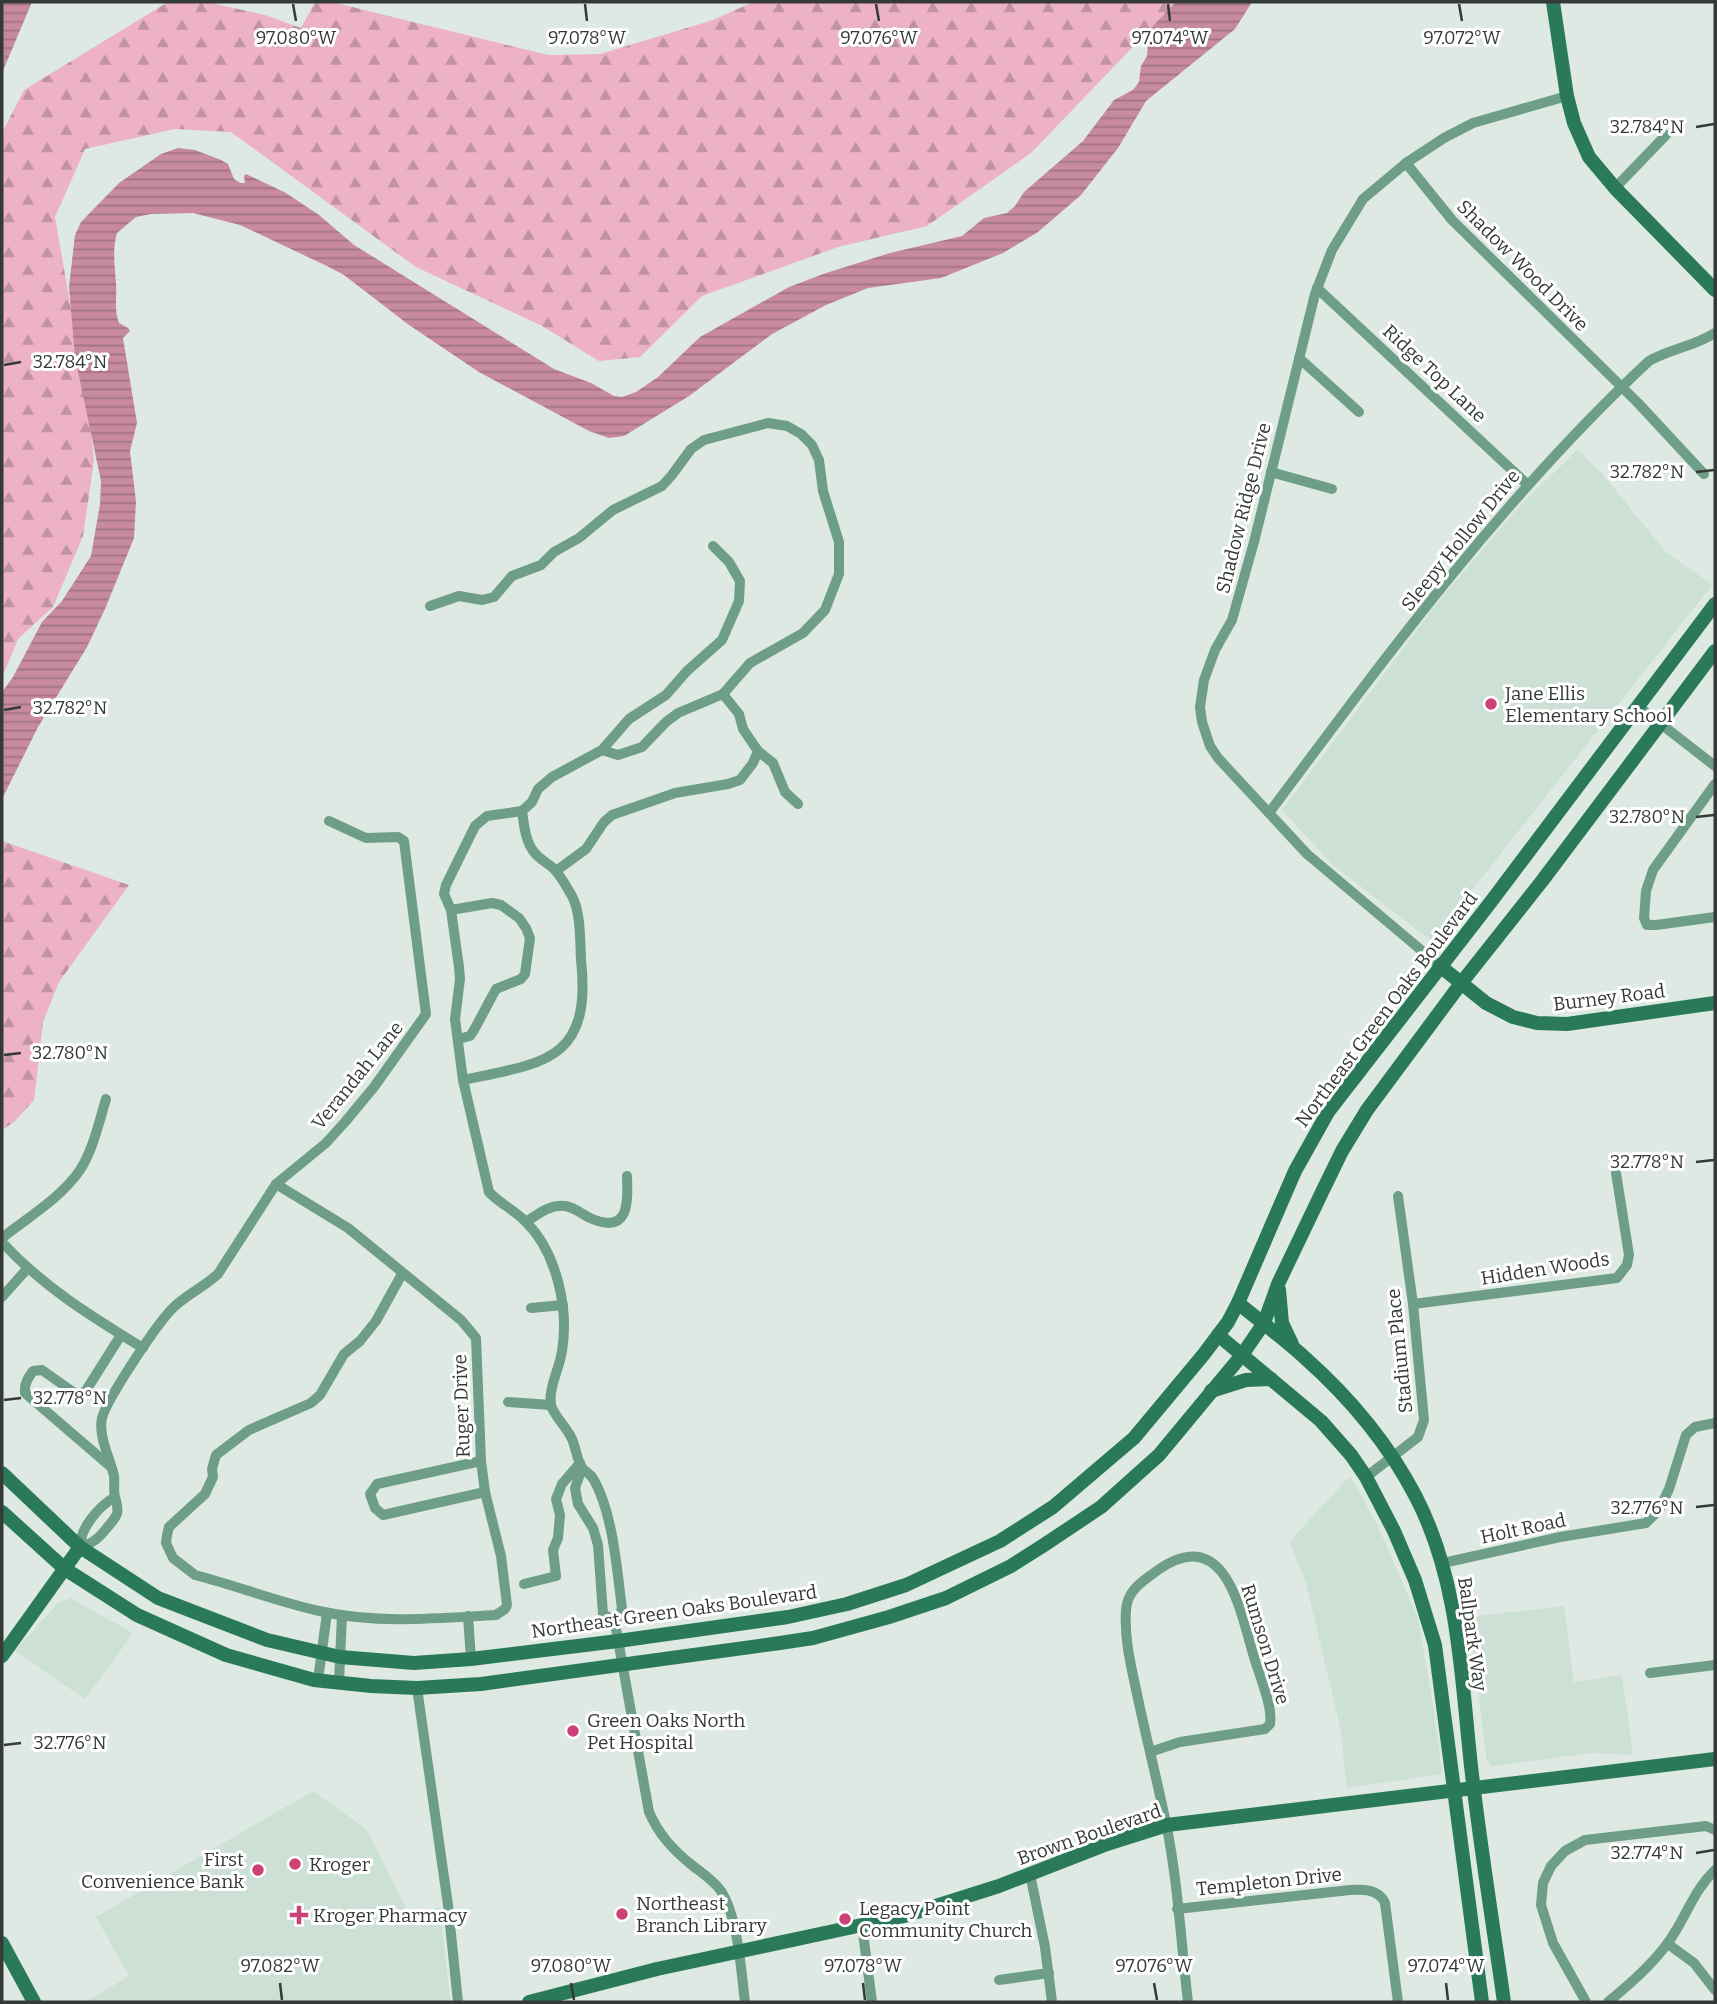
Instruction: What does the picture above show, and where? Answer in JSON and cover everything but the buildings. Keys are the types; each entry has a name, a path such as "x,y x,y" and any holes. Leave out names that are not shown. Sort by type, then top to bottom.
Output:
{"main road":[{"path":"1553,2 1567,96 1574,123 1589,157 1615,188 1715,290"},
{"name":"Northeast Green Oaks Boulevard","path":"2,1473 80,1547 158,1598 267,1640 340,1657 414,1662 471,1659 788,1617 847,1604 906,1585 1000,1541 1052,1507 1134,1438 1180,1386 1238,1303 1296,1171 1328,1112 1715,604"},
{"path":"2,1512 65,1569 137,1615 201,1645 226,1655 318,1680 417,1688 481,1684 813,1638 915,1610 946,1598 1010,1566 1101,1507 1159,1455 1242,1355 1264,1323 1279,1284 1342,1151 1367,1110 1715,652"},
{"name":"Burney Road","path":"1440,966 1500,1011 1521,1019 1547,1024 1575,1023 1715,1003"},
{"path":"1279,1284 1282,1323 1294,1348"},
{"name":"Ballpark Way","path":"1238,1303 1294,1348 1331,1382 1357,1411 1392,1458 1416,1497 1443,1563 1451,1591 1474,1789 1504,2002"},
{"name":"Ballpark Way","path":"1218,1335 1321,1421 1351,1455 1366,1477 1399,1543 1430,1625 1437,1656 1482,2002"},
{"path":"1210,1392 1246,1380 1271,1379"},
{"path":"2,1656 80,1547"},
{"name":"Brown Boulevard","path":"528,2002 571,1996 739,1952 948,1903 1107,1844 1167,1825 1715,1759"},
{"path":"2,1942 34,2002"}],"street":[{"name":"Shadow Ridge Drive","path":"1440,966 1307,854 1269,813 1210,746 1200,707 1204,680 1215,650 1232,620 1317,288 1332,250 1363,199 1406,163 1444,138 1473,123 1567,96"},
{"path":"1615,188 1667,135"},
{"name":"Shadow Wood Drive","path":"1406,163 1452,220 1621,387 1704,474"},
{"name":"Ridge Top Lane","path":"1317,288 1528,485"},
{"name":"Sleepy Hollow Drive","path":"1269,813 1442,588 1528,485 1649,361 1707,338 1715,332"},
{"path":"1299,358 1359,412"},
{"path":"430,606 458,596 482,600 494,597 512,576 541,565 613,510 662,486 691,449 704,440 768,423 787,426 801,434 812,445 819,460 823,491 839,542 839,574 825,610 803,633 750,663 723,694 678,713 642,747 618,755 602,750"},
{"path":"1271,472 1332,489"},
{"path":"713,546 729,562 740,581 739,601 722,640 687,671 666,695 629,719 602,750 552,777 538,789 532,802 522,811 487,816 475,825 446,885 446,901 451,910 460,979 455,1019 463,1080 489,1192 497,1202 526,1222 551,1263 563,1306 565,1330 551,1405 572,1438 581,1465 593,1477 603,1500 622,1609 615,1621 649,1812 656,1829 667,1844 720,1891 728,1908 739,1952 745,2002"},
{"path":"723,694 739,714 743,729 758,751 773,763 785,792 798,804"},
{"path":"1639,707 1715,766"},
{"path":"556,871 586,849 604,822 612,815 676,793 740,780 758,751"},
{"path":"1715,784 1653,870 1646,891 1644,918 1647,925 1715,917"},
{"path":"463,1080 519,1070 535,1064 558,1053 576,1026 583,975 573,899 556,871 533,851 525,831 522,811"},
{"name":"Verandah Lane","path":"80,1547 95,1542 113,1521 119,1509 101,1420 143,1348 176,1305 218,1274 276,1184 326,1143 345,1122 374,1087 426,1014 404,841 397,836 366,838 328,821"},
{"path":"451,910 492,903 501,905 509,909 526,928 530,944 522,979 496,989 474,1030 470,1035 458,1040"},
{"path":"106,1099 91,1145 79,1171 56,1196 2,1240 27,1269 143,1348"},
{"name":"Hidden Woods","path":"1413,1304 1617,1278 1627,1265 1629,1255 1616,1173"},
{"path":"526,1222 555,1206 568,1206 599,1221 608,1223 618,1220 625,1215 628,1208 627,1176"},
{"name":"Ruger Drive","path":"276,1184 348,1228 461,1320 476,1338 481,1461 485,1492 501,1556 507,1605 501,1612 468,1616"},
{"name":"Stadium Place","path":"1366,1477 1418,1437 1424,1420 1413,1304 1398,1195"},
{"path":"2,1297 27,1269"},
{"path":"402,1274 376,1321 360,1341 344,1354 320,1395 311,1403 249,1430 216,1455 213,1477 205,1494 169,1527 166,1543 173,1558 195,1575 294,1606 342,1615 395,1619 468,1616 471,1659"},
{"path":"531,1308 563,1306"},
{"path":"111,1467 25,1393 25,1388 33,1371 43,1370 76,1394 85,1392 121,1335"},
{"path":"508,1402 551,1405"},
{"name":"Holt Road","path":"1443,1563 1646,1523 1659,1510 1669,1489 1686,1435 1695,1427 1715,1423"},
{"path":"481,1461 377,1484 370,1494 375,1508 383,1515 485,1492"},
{"path":"524,1584 556,1576 553,1550 558,1538 560,1515 556,1499 562,1483 581,1465"},
{"path":"581,1465 575,1488 578,1504 593,1528 598,1545 603,1614 615,1621"},
{"path":"80,1547 80,1537 88,1525 104,1503 115,1497"},
{"name":"Rumson Drive","path":"1190,1557 1209,1560 1233,1586 1266,1699 1270,1724 1265,1730 1180,1742 1150,1752 1128,1650 1126,1608 1129,1595 1140,1583 1168,1563 1190,1557"},
{"path":"318,1680 327,1613"},
{"path":"339,1682 342,1615"},
{"path":"1650,1673 1715,1665"},
{"path":"417,1688 449,1905 458,2002"},
{"path":"1150,1752 1167,1825 1188,2002"},
{"path":"1586,2002 1553,1942 1541,1905 1544,1883 1551,1866 1565,1851 1585,1840 1706,1826 1715,1830"},
{"path":"1608,2002 1632,1982 1668,1944 1701,1884 1715,1870"},
{"path":"1030,1874 1052,2002"},
{"name":"Templeton Drive","path":"1177,1909 1350,1890 1364,1889 1380,1894 1385,1903 1398,2002"},
{"path":"862,1925 872,2002"},
{"path":"1668,1944 1694,1963 1715,1990"},
{"path":"999,1980 1049,1973"}],"shaded area":[{"path":"2,2 32,2 2,73"},
{"path":"1176,2 1252,2 1235,29 1146,101 1118,148 1081,195 1038,232 1003,253 941,278 868,288 826,305 772,334 689,396 624,436 609,438 589,431 479,372 409,325 344,275 240,225 193,213 136,217 117,233 114,252 119,323 130,331 123,338 137,423 130,451 136,502 134,538 87,647 38,727 2,799 2,692 13,677 42,622 62,601 91,556 100,504 101,481 75,357 69,287 75,235 81,222 119,183 161,154 178,148 195,150 228,164 234,179 240,183 245,183 246,174 286,193 319,215 354,245 554,369 591,383 614,396 622,397 636,392 658,377 700,337 789,287 890,253 962,236 984,218 1007,213 1024,192 1083,141 1114,100 1133,90 1139,82 1141,66 1147,56 1149,30"},
{"name":"Jane Ellis Elementary School","path":"1578,449 1604,476 1666,552 1712,585 1432,941 1334,866 1282,810 1442,597 1518,508"},
{"path":"1350,1476 1377,1524 1418,1619 1442,1774 1347,1788 1340,1726 1305,1580 1289,1542"},
{"path":"70,1598 133,1633 85,1699 15,1651 58,1603"},
{"path":"1564,1606 1574,1682 1622,1675 1633,1755 1591,1753 1492,1766 1487,1761 1469,1617"},
{"path":"313,1791 366,1829 409,1914 440,1907 450,2001 86,2002 129,1976 96,1917"}],"green space":[{"path":"168,2 207,2 265,15 301,28 315,2 332,2 548,55 600,54 713,20 753,2 1176,2 1031,153 927,226 838,247 702,296 640,357 599,361 542,326 416,267 231,132 175,129 85,149 55,217 88,407 94,461 83,536 53,607 18,639 2,678 2,133 24,90"},
{"path":"2,841 129,885 59,982 43,1022 34,1100 14,1122 2,1130"}],"place":[{"name":"Jane Ellis Elementary School","path":"1491,704"},
{"name":"Green Oaks North Pet Hospital","path":"573,1731"},
{"name":"Kroger","path":"295,1864"},
{"name":"First Convenience Bank","path":"258,1870"},
{"name":"Northeast Branch Library","path":"622,1914"},
{"name":"Kroger Pharmacy","path":"299,1915"},
{"name":"Legacy Point Community Church","path":"845,1919"}]}
